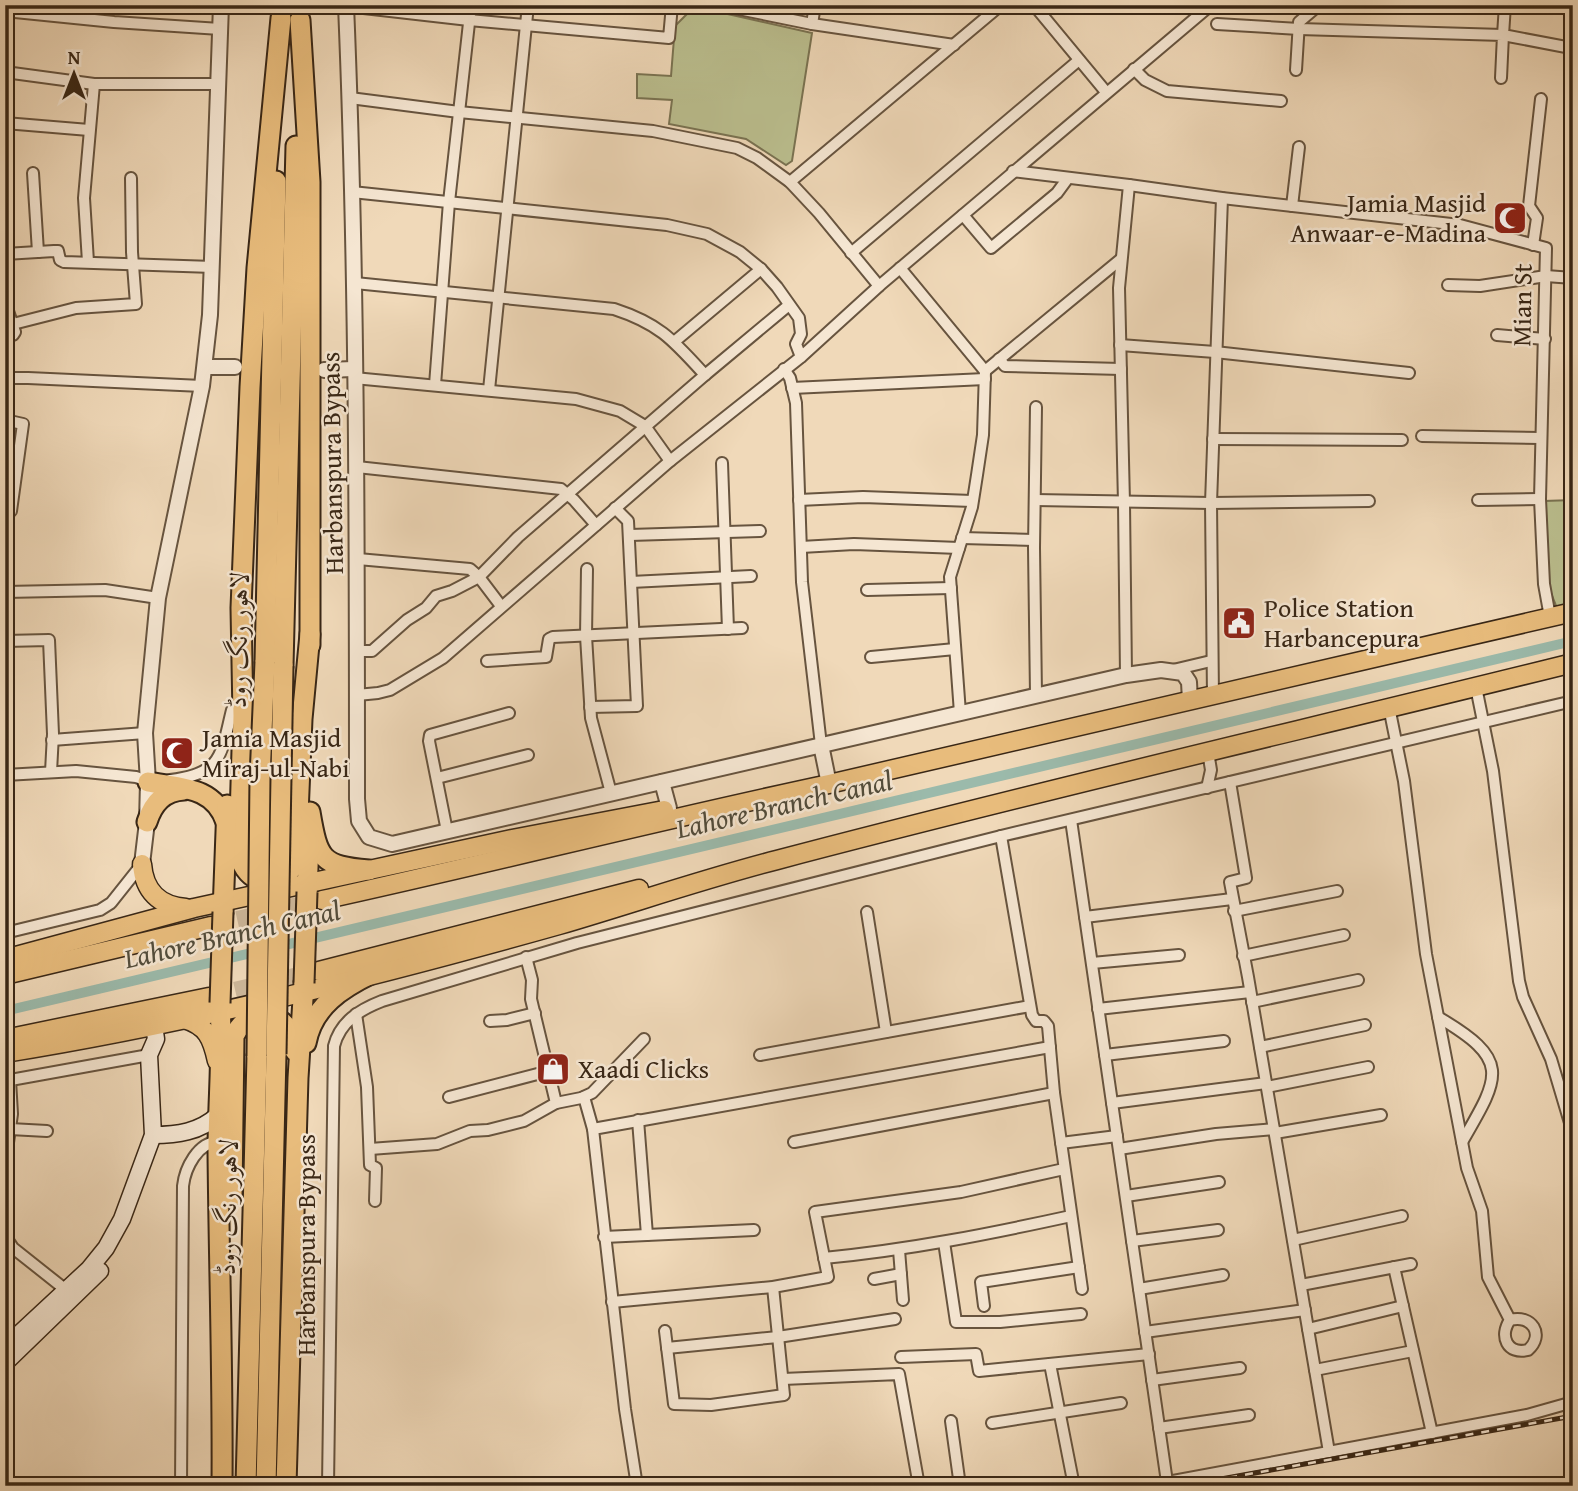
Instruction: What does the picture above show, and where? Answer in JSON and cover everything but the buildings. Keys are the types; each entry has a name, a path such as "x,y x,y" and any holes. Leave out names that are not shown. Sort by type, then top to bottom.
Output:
{"highway":[{"path":"222,1486 223,1359 217,1003 219,913 225,864 232,710 241,608 257,268 290,12"},
{"path":"286,1486 298,1078 309,981 312,892 310,182 290,12"},
{"name":"لاہور رنگ روڈ","path":"266,1486 267,1055 290,12"},
{"path":"241,608 243,716 239,853 240,861 251,875 267,881 285,876 296,862 302,719 310,634"},
{"path":"5,975 219,913 312,892 523,856 705,811 1573,612"},
{"path":"309,981 373,973 558,925 772,861 1573,663"},
{"path":"148,782 204,794 215,800 226,823"},
{"path":"147,822 150,810 157,801 167,794 192,790"},
{"path":"312,892 369,870 669,808 705,811"},
{"path":"310,812 314,835 322,856 330,863 345,868 369,870"},
{"path":"5,1038 217,1003 309,981 668,881 772,861"},
{"path":"142,864 143,877 148,888 156,898 167,905 219,913"},
{"path":"5,959 194,908 215,891 225,864"},
{"path":"298,1078 308,1033 323,1007 345,986 373,973"},
{"path":"5,1053 184,1019 217,1003"},
{"path":"223,1359 231,1268 233,1045 239,1028 253,1017 262,1015 281,1020 293,1035 298,1078"},
{"path":"184,1019 202,1026 209,1033 219,1068"},
{"name":"لاہور رنگ روڈ","path":"246,1486 267,1055"}],"main road":[{"path":"5,1348 97,1275 130,1224 151,1161 148,1152 153,1135 149,1055 156,1039 154,1026"},
{"path":"153,1135 203,1128 218,1115"},
{"path":"5,1363 70,1294"}],"street":[{"path":"5,933 100,910 111,903 142,864 148,782 145,733 158,598 206,367 213,267 221,5"},
{"path":"346,5 469,20 669,38 672,5"},
{"name":"Harbanspura Bypass","path":"346,5 355,283 359,821 369,837 392,844 447,831"},
{"path":"435,385 449,202 471,5"},
{"path":"489,390 496,297 528,5"},
{"path":"719,5 812,24 954,45"},
{"path":"812,24 815,5"},
{"path":"790,182 1001,5"},
{"path":"1034,5 1106,92"},
{"path":"357,695 378,693 403,683 443,658 670,461 801,357 879,286 1211,5"},
{"path":"1296,70 1299,22 1319,5"},
{"path":"1501,78 1505,5"},
{"path":"5,11 220,29"},
{"path":"1217,24 1503,35 1566,47"},
{"path":"851,253 1079,60"},
{"path":"1134,69 1145,80 1167,91 1281,101"},
{"path":"5,72 94,84 219,84"},
{"path":"88,262 84,198 94,84"},
{"path":"350,99 653,131 725,145 757,158 790,182 879,286"},
{"path":"1533,245 1537,218 1529,206 1541,99"},
{"path":"5,124 89,130"},
{"path":"1292,206 1299,147"},
{"name":"Mian St","path":"1013,172 1460,225 1546,248 1540,499 1544,584 1550,617"},
{"path":"33,173 38,252"},
{"path":"13,324 75,308 136,304 131,178"},
{"path":"963,215 991,248 1057,193 1068,178"},
{"path":"1126,675 1119,288 1129,186"},
{"path":"352,192 667,225 707,233 761,268 801,325 801,334 796,344 801,357"},
{"path":"1213,696 1210,503 1222,198"},
{"path":"5,254 58,251 60,260 64,262 213,267"},
{"path":"960,713 950,577 972,501 983,435 985,375 999,359 1121,259"},
{"path":"674,342 761,268"},
{"path":"900,268 985,375"},
{"path":"1448,285 1480,286 1546,275 1573,278"},
{"path":"355,283 614,309 642,318 666,334 705,375"},
{"path":"5,302 15,332 5,337"},
{"path":"356,651 372,651 407,620 426,608 436,596 479,577 518,537 789,305"},
{"path":"1497,335 1545,339"},
{"path":"1120,345 1409,373"},
{"path":"999,359 1005,366 1121,369"},
{"path":"206,367 235,368"},
{"path":"784,369 796,403 803,582 821,745 829,784"},
{"path":"324,370 435,385 576,399 620,411 645,426 670,461"},
{"path":"792,388 985,375"},
{"path":"5,379 28,377 202,386"},
{"path":"1036,407 1034,540 1037,695"},
{"path":"5,420 23,424 11,511 5,512"},
{"path":"1422,436 1540,438"},
{"path":"1213,439 1402,440"},
{"path":"722,463 728,629"},
{"path":"357,467 561,489 596,525"},
{"path":"799,500 863,496 972,501"},
{"path":"1478,500 1540,499"},
{"path":"1035,500 1124,503 1369,500"},
{"path":"590,707 637,706 630,536 628,521 615,508"},
{"path":"630,536 760,530"},
{"path":"801,547 1034,540"},
{"path":"358,559 470,569 501,606"},
{"path":"587,569 586,636 590,707 598,751 611,793"},
{"path":"631,582 751,576"},
{"path":"867,590 951,587"},
{"path":"5,592 105,590 158,598"},
{"path":"486,661 542,659 546,657 549,639 553,638 742,628"},
{"path":"5,641 49,640 51,772"},
{"path":"871,657 955,649"},
{"path":"509,713 430,735 447,831 1126,675 1170,670 1211,661"},
{"path":"1170,670 1186,677 1189,682 1190,701"},
{"path":"1476,687 1485,723 1496,797 1519,981 1523,997 1551,1059 1573,1133"},
{"path":"375,1201 376,1168 370,1165 368,1087 356,1014 382,1001 566,946 1001,836 1573,701"},
{"path":"1389,707 1398,744 1426,954 1462,1142 1482,1212 1488,1277 1510,1320"},
{"path":"5,775 76,771 136,777 148,782 206,772 221,755 232,710"},
{"path":"52,740 145,733"},
{"path":"1207,788 1211,770 1208,752"},
{"path":"437,778 528,755"},
{"path":"662,782 669,808"},
{"path":"1230,782 1246,878 1230,882 1233,905 1267,1085 1329,1452"},
{"path":"1071,820 1167,1482"},
{"path":"1001,836 1030,1006 1036,1021 1044,1021 1048,1026 1064,1169 1082,1289"},
{"path":"1085,917 1233,905 1337,891"},
{"path":"867,912 886,1032"},
{"path":"558,925 566,946"},
{"path":"1244,956 1344,935"},
{"path":"1092,963 1179,955"},
{"path":"526,957 532,980 531,999 556,1103"},
{"path":"1098,1009 1251,997 1358,980"},
{"path":"760,1055 1030,1006"},
{"path":"491,1021 535,1013"},
{"name":"Harbanspura Bypass","path":"328,1486 334,1046 342,1026 356,1014"},
{"path":"1438,1017 1479,1044 1486,1052 1490,1064 1490,1091 1462,1142"},
{"path":"1260,1047 1365,1025"},
{"path":"370,1149 437,1144 470,1131 488,1130 524,1121 556,1103 584,1097 592,1093 644,1039"},
{"path":"1105,1055 1224,1041"},
{"path":"593,1129 1050,1047"},
{"path":"5,1164 10,1129 8,1080 149,1055"},
{"path":"1112,1103 1267,1085 1368,1067"},
{"path":"449,1097 549,1071"},
{"path":"794,1142 1055,1093"},
{"path":"584,1097 593,1129 625,1409 637,1486"},
{"path":"1119,1149 1216,1134 1275,1131 1381,1115"},
{"path":"638,1120 647,1235"},
{"path":"10,1129 47,1131"},
{"path":"1061,1143 1117,1136"},
{"path":"181,1486 183,1186 186,1170 194,1158 208,1143 218,1142"},
{"path":"612,1301 773,1287 828,1277 815,1212 961,1192 1064,1169"},
{"path":"1126,1196 1219,1182"},
{"path":"824,1258 899,1250 1071,1216"},
{"path":"1293,1240 1402,1216"},
{"path":"604,1237 754,1230"},
{"path":"1132,1241 1218,1230"},
{"path":"5,1236 13,1248 70,1294"},
{"path":"944,1242 956,1322 1000,1322 1081,1314"},
{"path":"899,1250 903,1300"},
{"path":"1301,1285 1411,1264"},
{"path":"984,1307 981,1282 1079,1267"},
{"path":"1394,1267 1432,1433"},
{"path":"874,1279 901,1274"},
{"path":"1139,1289 1223,1275"},
{"path":"665,1331 674,1404 711,1405 784,1395 773,1287"},
{"path":"1308,1329 1403,1307"},
{"path":"1145,1332 1305,1310"},
{"path":"667,1348 778,1336 895,1319"},
{"path":"1315,1370 1413,1351"},
{"path":"901,1357 976,1354 979,1371 1149,1354"},
{"path":"1050,1364 1074,1486"},
{"path":"1152,1380 1240,1368"},
{"path":"783,1380 900,1374 919,1486"},
{"path":"1146,1486 1527,1415 1573,1402"},
{"path":"992,1423 1121,1403"},
{"path":"1159,1428 1248,1415"},
{"path":"951,1421 960,1486"}],"green space":[{"path":"701,8 812,33 792,161 786,165 746,139 669,124 672,100 637,98 637,74 671,76 675,26 690,11"},
{"path":"1573,500 1573,604 1557,608 1547,583 1544,501"}],"waterway":[{"name":"Lahore Branch Canal","path":"5,1011 1573,641"}],"tunnel":[{"path":"211,926 320,901"},
{"path":"209,997 315,972"}],"railway":[{"path":"1182,1486 1573,1416"}],"place":[{"name":"Jamia Masjid Anwaar-e-Madina","path":"1510,218"},
{"name":"Police Station Harbancepura","path":"1239,623"},
{"name":"Jamia Masjid Miraj-ul-Nabi","path":"177,753"},
{"name":"Xaadi Clicks","path":"553,1069"}]}
